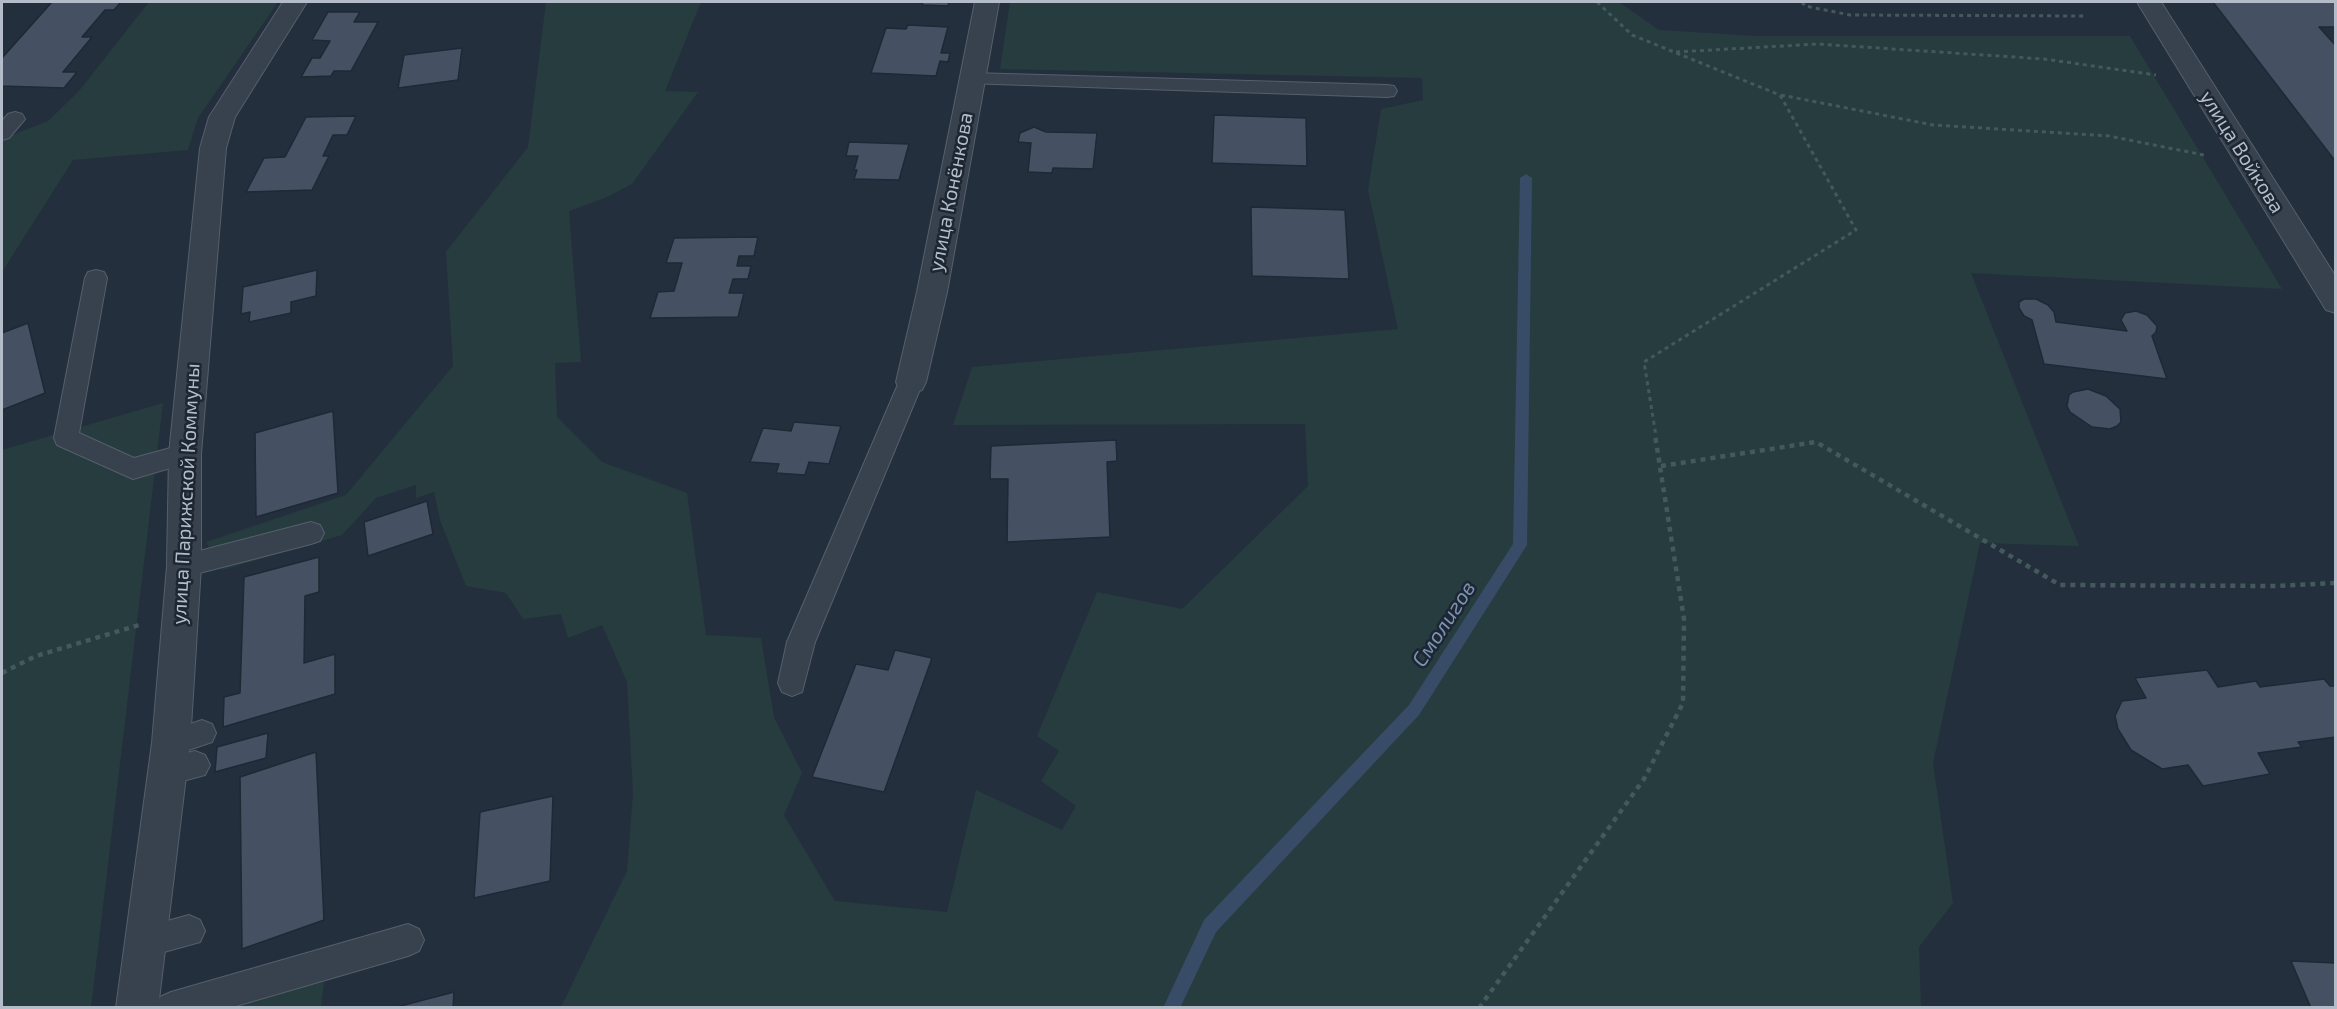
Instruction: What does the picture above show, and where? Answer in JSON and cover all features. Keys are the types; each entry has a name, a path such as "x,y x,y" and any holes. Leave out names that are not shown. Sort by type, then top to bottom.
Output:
{"street":[{"name":"улица Парижской Коммуны","path":"137,1008 146,941 178,760 185,454 213,148 222,117 295,2"},
{"name":"улица Конёнкова","path":"911,382 932,292 987,2"},
{"name":"улица Войкова","path":"2149,2 2336,302"}],"lane":[{"path":"972,79 1387,91"},
{"path":"96,278 66,438 133,469 185,454"},
{"path":"792,682 801,642 911,382"},
{"path":"184,566 311,533"},
{"path":"178,760 202,733"},
{"path":"146,941 189,931"},
{"path":"171,1008 408,940"}],"path":[{"path":"1597,2 1632,35 1780,95 1933,125 2109,136 2249,164"},
{"path":"1802,2 1804,6 1850,15 2084,16"},
{"path":"1675,52 1818,44 2044,59 2198,81"},
{"path":"1479,1008 1644,779 1683,703 1684,619 1644,362 1856,230 1780,95"},
{"path":"1661,466 1816,442 2060,585 2273,586 2336,583"},
{"path":"2,672 36,656 180,612"}],"green space":[{"path":"149,2 278,2 198,118 188,150 73,160 2,272 2,139 48,121 79,91"},
{"path":"546,2 701,2 665,91 698,92 632,184 605,198 569,211 581,362 555,363 557,417 602,462 687,493 706,635 761,638 774,717 802,773 784,815 835,901 947,912 976,790 1062,830 1076,806 1041,781 1059,751 1037,736 1097,592 1182,609 1308,486 1305,424 953,425 972,367 1398,329 1368,190 1381,109 1423,100 1422,78 1000,69 1010,2 1619,2 1659,30 1755,36 2130,36 2282,289 1971,273 2079,546 1980,543 1933,763 1953,903 1919,947 1921,1007 561,1007 627,871 633,793 627,682 602,625 568,638 561,614 523,619 506,593 466,586 440,520 434,492 416,498 416,485 376,498 342,535 222,570 206,542 346,495 453,366 446,252 528,147"},
{"path":"163,403 91,1007 2,1007 2,450"},
{"path":"327,955 321,1007 182,1008"}],"building":[{"path":"52,2 121,2 114,10 105,10 82,37 92,37 63,72 77,72 64,88 2,86 2,58"},
{"path":"922,2 949,2 948,6 923,5"},
{"path":"2213,2 2336,2 2336,27 2319,27 2336,46 2336,162"},
{"path":"328,12 360,12 354,22 378,22 351,71 334,71 331,76 301,77 312,58 320,58 330,41 312,40"},
{"path":"908,25 948,27 941,53 950,53 948,62 940,61 936,76 871,73 886,28 906,29"},
{"path":"462,48 458,80 398,88 404,55"},
{"path":"1214,115 1306,118 1307,166 1212,163"},
{"path":"356,116 347,135 333,135 323,156 329,156 312,190 246,192 264,158 285,157 306,117"},
{"path":"1034,127 1046,132 1097,133 1093,169 1053,168 1052,173 1028,172 1031,143 1018,142 1020,133"},
{"path":"849,142 909,144 899,180 854,179 858,156 846,156"},
{"path":"1251,207 1345,210 1349,279 1252,276"},
{"path":"758,237 754,256 739,256 737,266 751,266 748,279 733,279 729,293 744,293 738,317 650,318 658,292 674,291 682,263 666,263 674,238"},
{"path":"317,270 316,296 291,302 291,313 249,322 250,312 241,314 243,287"},
{"path":"2024,299 2036,299 2048,305 2054,312 2056,322 2127,331 2121,320 2125,313 2136,311 2147,315 2157,326 2152,336 2167,379 2044,364 2032,320 2024,316 2019,308 2019,302"},
{"path":"28,323 45,393 2,410 2,333"},
{"path":"2088,389 2106,396 2120,409 2121,422 2117,426 2110,429 2092,427 2070,412 2067,406 2069,395"},
{"path":"333,411 338,493 256,517 255,433"},
{"path":"794,422 841,426 829,464 809,462 805,475 776,473 779,464 750,462 763,428 791,431"},
{"path":"1116,440 1117,461 1107,462 1110,537 1007,542 1008,479 990,479 991,446"},
{"path":"427,501 433,534 368,556 364,522"},
{"path":"319,557 319,592 305,596 304,663 335,654 335,694 223,727 224,697 240,693 244,577"},
{"path":"895,650 932,658 884,792 812,777 856,664 888,670"},
{"path":"2207,670 2218,687 2256,681 2260,687 2324,679 2330,686 2336,686 2336,737 2298,742 2302,747 2258,753 2270,774 2203,786 2188,765 2162,769 2131,750 2118,729 2115,716 2122,701 2146,698 2135,678"},
{"path":"268,733 266,758 215,772 217,747"},
{"path":"316,752 324,920 242,949 240,777"},
{"path":"553,796 550,881 474,898 480,812"},
{"path":"2291,961 2336,963 2336,1008 2311,1008"},
{"path":"454,992 453,1008 393,1008"}],"waterway":[{"name":"Смолигов","path":"1171,1008 1210,926 1414,710 1520,545 1526,178"}]}
